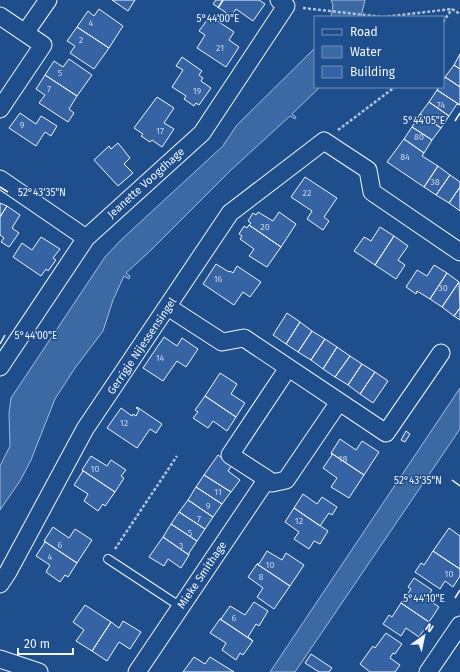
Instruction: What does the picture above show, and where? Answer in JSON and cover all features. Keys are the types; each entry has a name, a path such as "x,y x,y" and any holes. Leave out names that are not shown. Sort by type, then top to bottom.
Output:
{"street":[{"path":"25,33 48,0"},
{"name":"Jeanette Voogdhage","path":"0,368 86,238 202,133 286,6 279,0"},
{"path":"0,16 43,45 0,109"},
{"path":"324,141 368,170 372,192 460,252"},
{"name":"Gerrigje Nijessensingel","path":"0,584 8,572 85,429 230,213 324,141"},
{"path":"0,180 86,238"},
{"path":"168,306 222,342 244,338 386,433 441,352"},
{"path":"288,368 230,455 272,483 286,480 338,402"},
{"name":"Mieke Smithage","path":"137,672 266,479"},
{"path":"428,672 460,625"},
{"path":"0,659 39,672"}],"lane":[{"path":"108,559 180,607"}],"path":[{"path":"444,21 452,9"},
{"path":"322,10 372,16 392,16 452,9 460,14"},
{"path":"324,141 394,88"},
{"path":"113,551 177,456"}],"water":[{"path":"331,0 365,0 361,16 331,16 333,5"},
{"path":"314,49 314,88 319,88 292,114 296,117 295,119 290,116 231,170 126,273 130,276 129,279 124,276 113,300 103,331 75,368 55,399 31,460 20,481 0,510 0,466 10,446 9,413 11,398 105,257 121,240 224,145 237,125"},
{"path":"460,388 460,429 295,672 270,672"}],"building":[{"path":"112,0 135,0 128,11"},
{"path":"216,0 259,0 265,4 253,21 236,9 231,16 213,4"},
{"path":"99,9 123,26 109,48 77,27 88,11 94,16"},
{"path":"210,16 234,32 229,40 239,47 226,67 197,48 205,35 199,31"},
{"path":"77,27 109,48 94,69 70,53 75,46 67,41"},
{"path":"460,54 460,69 454,65"},
{"path":"182,57 202,71 199,75 203,78 201,81 211,88 199,105 196,103 194,106 184,99 186,96 172,87 183,70 176,66"},
{"path":"69,59 92,75 77,96 45,75 54,61 63,67"},
{"path":"454,65 460,69 460,87 445,77"},
{"path":"45,75 77,96 69,109 74,113 68,122 39,103 45,95 36,89"},
{"path":"445,77 460,87 460,105 437,90 438,88 444,88"},
{"path":"437,90 460,105 457,104 449,116 429,102"},
{"path":"157,97 174,108 164,123 174,129 162,147 152,140 150,142 141,136 143,134 134,128"},
{"path":"429,102 449,116 441,128 420,114"},
{"path":"20,113 36,124 41,116 57,126 51,136 45,132 36,146 9,128"},
{"path":"420,114 441,128 432,140 412,127"},
{"path":"412,127 432,140 424,153 404,139"},
{"path":"404,139 424,153 422,156 438,166 424,187 387,162"},
{"path":"118,143 130,158 124,164 133,173 118,186 94,160 109,146 111,149"},
{"path":"438,166 450,175 436,195 424,187"},
{"path":"450,175 460,182 460,187 449,203 436,195"},
{"path":"305,177 337,198 324,217 329,221 323,230 307,219 312,211 291,197"},
{"path":"460,187 460,211 449,203"},
{"path":"0,203 7,206 0,217"},
{"path":"7,206 20,215 12,228 19,233 9,247 1,242 4,238 0,235 0,217"},
{"path":"258,212 273,221 279,212 296,224 281,247 249,225 251,223 248,221 253,213 256,215"},
{"path":"249,225 281,247 267,267 249,256 254,249 240,239 242,236 239,234 244,226 247,228"},
{"path":"380,227 394,236 375,265 354,251 364,237 371,241"},
{"path":"394,236 408,246 398,260 405,265 396,279 375,265"},
{"path":"41,237 60,249 53,258 56,260 48,271 46,269 41,276 13,257 22,243 32,250"},
{"path":"216,264 233,273 237,266 261,282 250,297 243,292 234,305 203,284"},
{"path":"434,265 447,273 430,299 417,291 416,294 406,287 417,270 427,276"},
{"path":"447,273 459,282 442,307 430,299"},
{"path":"459,282 460,308 454,316 442,307"},
{"path":"460,308 460,320 454,316"},
{"path":"287,313 300,322 286,344 273,335"},
{"path":"300,322 312,331 298,352 286,344"},
{"path":"312,331 325,339 311,360 298,352"},
{"path":"164,337 177,346 182,338 198,349 186,367 177,361 163,381 143,368"},
{"path":"325,339 337,347 323,369 311,360"},
{"path":"337,347 350,356 335,377 323,369"},
{"path":"350,356 362,364 348,385 335,377"},
{"path":"362,364 375,372 360,394 348,385"},
{"path":"375,372 388,381 373,403 360,394"},
{"path":"220,373 237,384 231,394 245,403 236,417 205,396"},
{"path":"205,396 236,417 227,431 213,421 208,428 193,418 198,412 195,410"},
{"path":"137,407 162,424 156,433 150,429 137,448 107,428 121,408 132,416 133,414 136,416 139,410 136,408"},
{"path":"406,431 410,434 405,442 401,440"},
{"path":"340,439 356,450 362,441 379,452 364,475 331,453"},
{"path":"331,453 364,475 349,498 331,487 337,478 323,468 332,455"},
{"path":"218,455 232,465 228,471 240,480 231,492 204,475"},
{"path":"91,456 107,466 111,460 126,470 121,476 124,478 115,492 82,470"},
{"path":"82,470 115,492 105,506 103,504 98,511 84,501 88,494 74,485 83,471"},
{"path":"204,475 231,492 222,504 196,487"},
{"path":"196,487 222,504 213,517 188,500"},
{"path":"303,494 317,504 322,497 337,507 332,515 329,513 320,526 294,508"},
{"path":"188,500 213,517 205,529 179,512"},
{"path":"294,508 328,531 320,544 314,541 309,549 294,539 299,532 285,522"},
{"path":"179,512 205,529 197,541 171,524"},
{"path":"171,524 197,541 189,555 163,537"},
{"path":"53,527 69,538 75,529 92,540 77,563 44,541"},
{"path":"449,528 460,536 460,569 433,551"},
{"path":"163,537 189,555 181,568 168,559 164,566 149,557"},
{"path":"44,541 77,563 68,577 65,575 60,582 46,572 50,565 36,556 45,542"},
{"path":"267,551 282,560 286,553 304,565 290,586 257,564 259,564"},
{"path":"433,551 460,569 460,576 453,587 445,581 440,589 415,572 421,563 424,565"},
{"path":"257,564 290,586 274,609 257,597 263,588 248,577"},
{"path":"414,578 432,590 426,598 439,607 429,622 401,603 411,589 408,587"},
{"path":"254,602 268,611 259,626 256,624 248,637 253,641 220,619 230,606 245,615"},
{"path":"401,603 429,622 419,637 406,628 401,636 383,624 389,615 392,617"},
{"path":"85,605 111,622 92,651 76,641 84,630 73,622"},
{"path":"220,619 253,641 243,655 240,653 236,660 222,650 226,643 210,633"},
{"path":"123,621 141,632 130,649 119,642 107,661 92,651 111,622 119,628"},
{"path":"386,633 402,644 390,658 400,665 395,672 370,672 360,664 373,646 375,648"},
{"path":"311,654 332,668 329,672 319,672 305,663"},
{"path":"194,657 205,664 210,657 234,672 183,672"}]}
